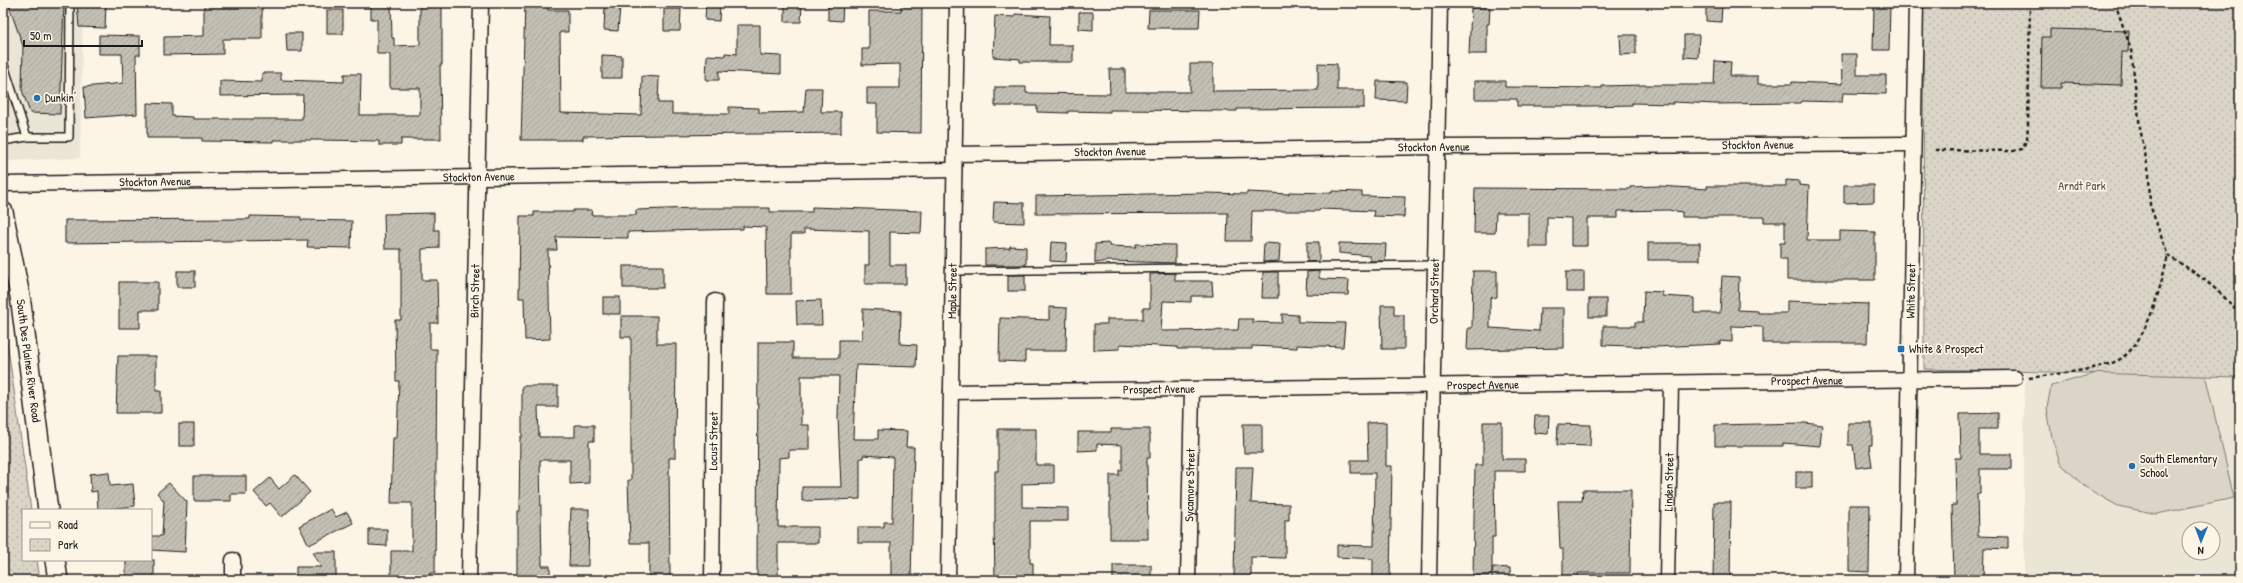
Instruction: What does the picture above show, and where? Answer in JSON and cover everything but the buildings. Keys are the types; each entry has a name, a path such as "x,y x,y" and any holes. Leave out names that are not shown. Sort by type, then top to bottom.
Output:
{"main road":[{"name":"South Des Plaines River Road","path":"3,212 20,296 48,509"},
{"path":"55,561 58,580"}],"street":[{"name":"Birch Street","path":"469,580 480,3"},
{"name":"Maple Street","path":"948,580 957,3"},
{"name":"Orchard Street","path":"1429,580 1440,3"},
{"name":"White Street","path":"1906,580 1916,3"},
{"name":"Stockton Avenue","path":"955,154 1437,147 1913,144"},
{"name":"Stockton Avenue","path":"3,184 954,170"},
{"name":"Locust Street","path":"712,580 715,301"},
{"name":"Prospect Avenue","path":"951,392 1671,384 1910,378 2015,378"},
{"name":"Linden Street","path":"1667,580 1671,384"},
{"name":"Sycamore Street","path":"1188,580 1192,390"},
{"path":"233,560 233,580"}],"lane":[{"path":"3,141 27,137 68,137 70,3"},
{"path":"3,62 27,137"},
{"path":"953,271 1435,265"}],"path":[{"path":"1935,150 2013,152 2022,149 2027,139 2028,126 2030,3"},
{"path":"2015,378 2085,369 2121,359 2136,344 2146,326 2161,284 2168,256 2150,205 2149,174 2140,128 2131,49 2115,3"},
{"path":"2168,256 2198,273 2222,294 2240,314"}],"shaded area":[{"path":"3,3 83,3 80,158 8,161 3,145"},
{"name":"South Elementary School","path":"2026,373 2240,377 2240,580 2024,580 2024,404"}],"green space":[{"name":"Arndt Park","path":"1923,3 2240,3 2240,377 1924,369"},
{"path":"3,313 31,509 22,509 22,561 37,561 40,580 3,580"},
{"path":"2198,344 2234,498 2157,514 2118,506 2085,487 2060,463 2052,438 2047,408 2051,386"}],"place":[{"name":"Dunkin'","path":"37,98"},
{"name":"White & Prospect","path":"1901,349"},
{"name":"South Elementary School","path":"2132,466"}]}
